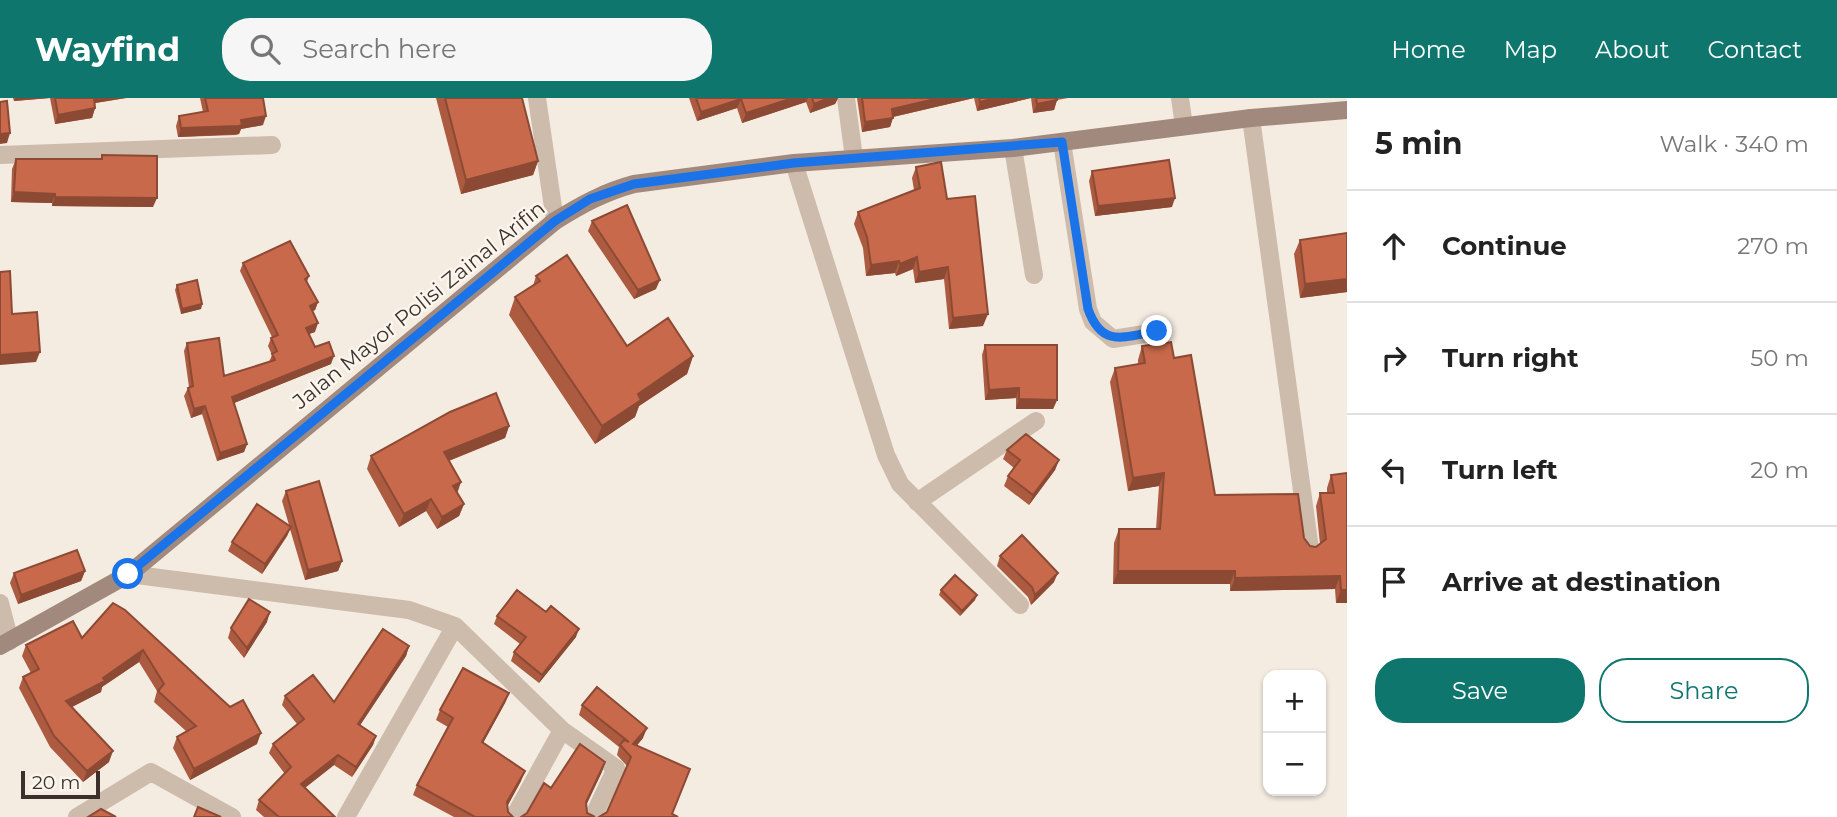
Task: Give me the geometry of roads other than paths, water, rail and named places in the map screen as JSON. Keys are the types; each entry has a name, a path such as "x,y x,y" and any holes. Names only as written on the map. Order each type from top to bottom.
{"main road":[{"name":"Jalan Mayor Polisi Zainal Arifin","path":"5,644 128,574 555,221 590,199 634,184 794,163 1013,148 1251,118 1347,110"}],"street":[{"path":"537,98 555,221"},
{"path":"846,98 854,158"},
{"path":"1180,98 1184,126"},
{"path":"1251,118 1310,549"},
{"path":"1062,142 1088,309 1093,322 1101,332 1113,339 1157,331"},
{"path":"0,155 272,145"},
{"path":"1013,148 1034,275"},
{"path":"794,163 886,454 900,484 1020,605"},
{"path":"917,502 1036,421"},
{"path":"128,574 409,610 455,626 562,730 617,770 593,817"},
{"path":"0,603 5,644"},
{"path":"346,817 455,626"},
{"path":"514,817 562,730"},
{"path":"77,817 151,772 232,817"}]}
